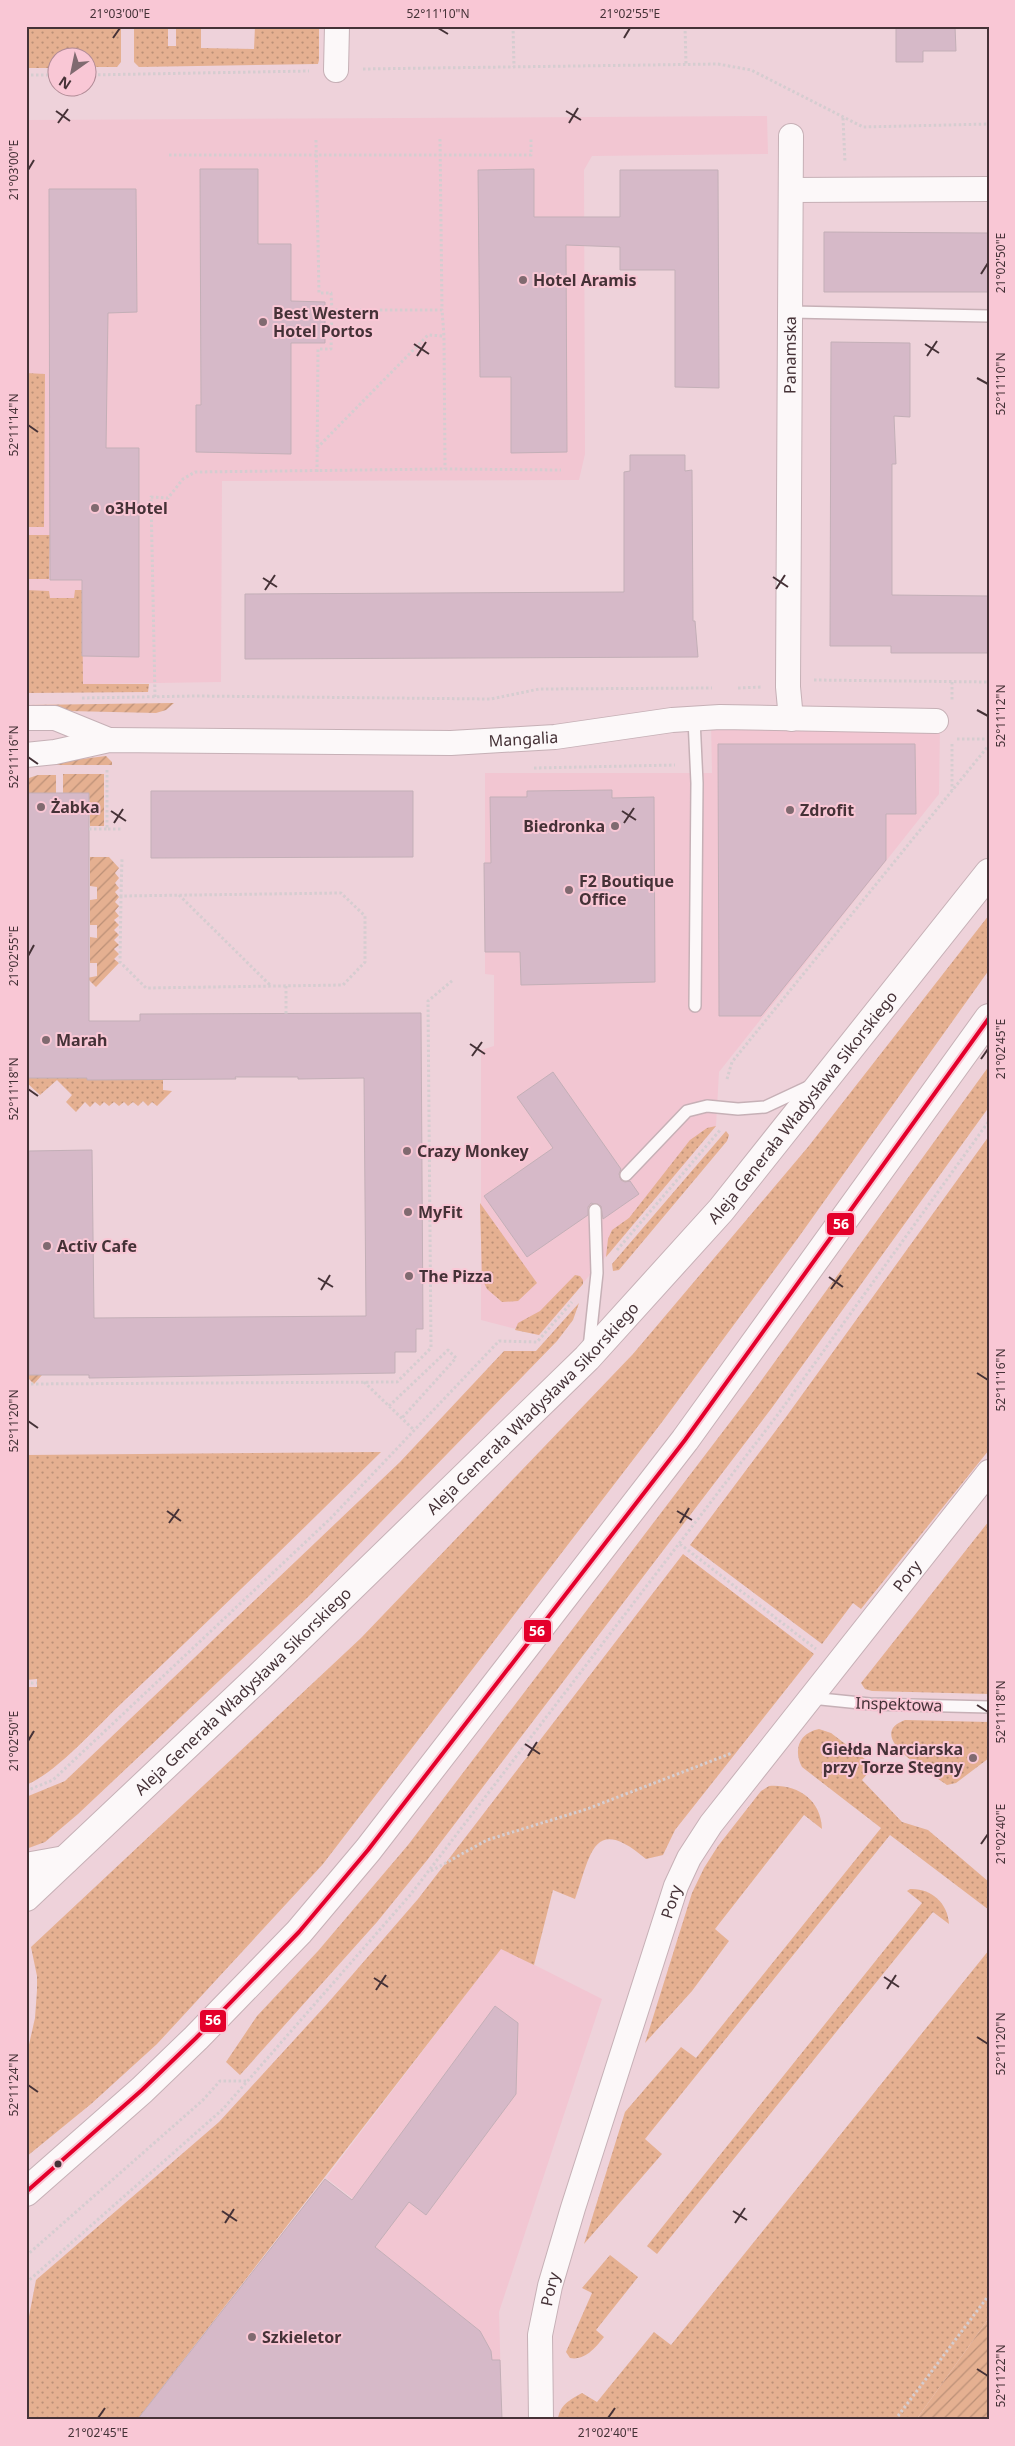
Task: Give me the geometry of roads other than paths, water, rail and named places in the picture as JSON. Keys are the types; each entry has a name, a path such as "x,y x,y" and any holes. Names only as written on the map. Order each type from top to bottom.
{"main road":[{"name":"Aleja Generała Władysława Sikorskiego","path":"26,1897 260,1676 587,1358 721,1210 989,873"},
{"path":"26,2192 142,2090 196,2038 299,1932 368,1850 685,1440 989,1018"},
{"path":"26,1867 65,1860"}],"street":[{"path":"336,70 337,26"},
{"name":"Panamska","path":"791,136 788,687 791,719"},
{"path":"792,190 989,189"},
{"name":"Mangalia","path":"26,756 55,752 109,740 451,743 554,737 672,720 720,717 936,721"},
{"name":"Mangalia","path":"26,718 55,718 109,740"},
{"name":"Pory","path":"541,2420 540,2335 546,2303 573,2208 676,1886 689,1858 711,1824 989,1472"}],"lane":[{"path":"791,312 989,316"},
{"path":"694,719 697,783 695,1006"},
{"path":"626,1175 687,1111 706,1106 765,1107 829,1076"},
{"path":"587,1358 597,1273 595,1210"},
{"name":"Inspektowa","path":"810,1698 870,1704 989,1706"}],"place":[{"name":"Hotel Aramis","path":"523,280"},
{"name":"Best Western Hotel Portos","path":"263,322"},
{"name":"o3Hotel","path":"95,508"},
{"name":"Żabka","path":"41,807"},
{"name":"Zdrofit","path":"790,810"},
{"name":"Biedronka","path":"615,826"},
{"name":"F2 Boutique Office","path":"569,890"},
{"name":"Marah","path":"46,1040"},
{"name":"Crazy Monkey","path":"407,1151"},
{"name":"MyFit","path":"408,1212"},
{"name":"Activ Cafe","path":"47,1246"},
{"name":"The Pizza","path":"409,1276"},
{"name":"Giełda Narciarska przy Torze Stegny","path":"973,1758"},
{"name":"Szkieletor","path":"252,2337"}]}
